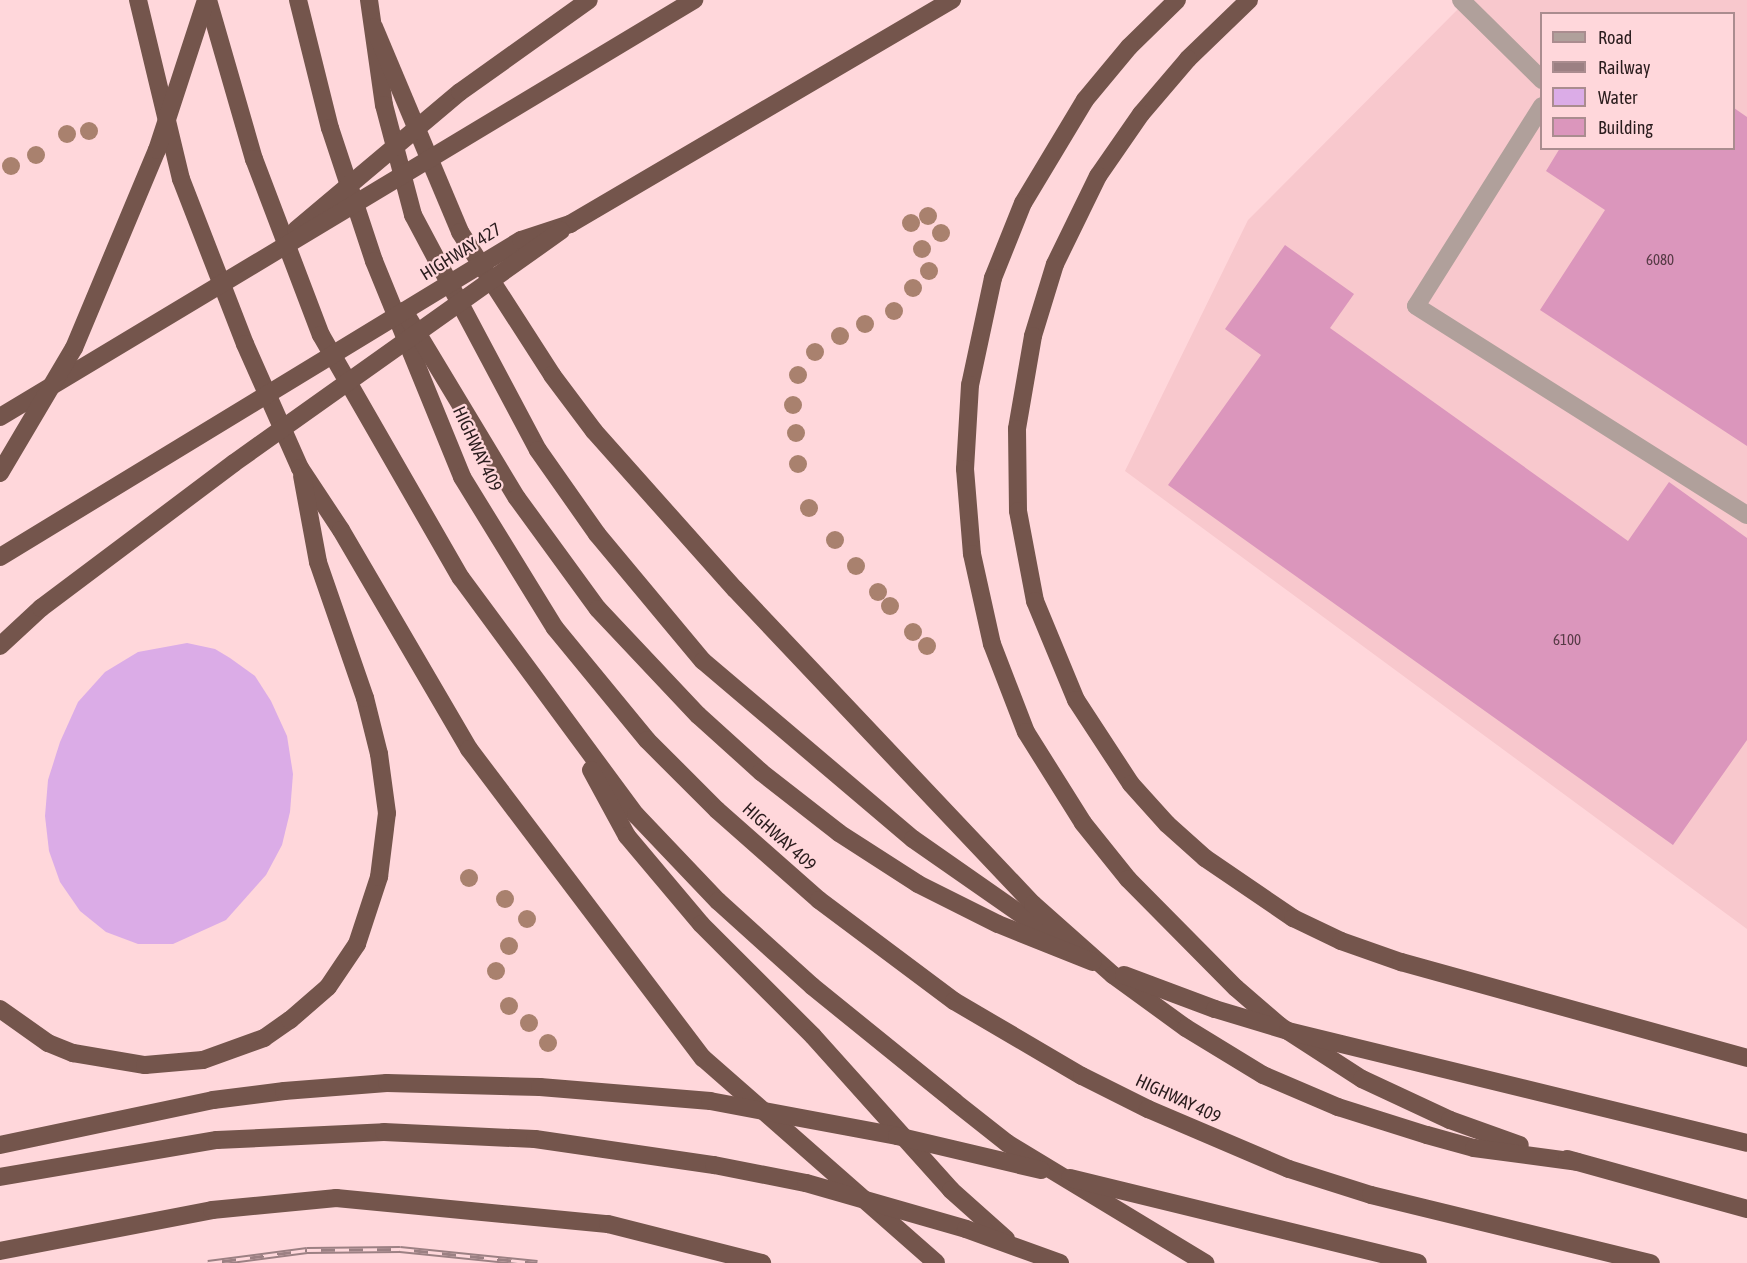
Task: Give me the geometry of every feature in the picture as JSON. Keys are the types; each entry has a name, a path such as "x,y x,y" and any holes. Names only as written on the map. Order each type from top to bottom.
{"highway":[{"path":"138,0 181,179 245,344 300,468 341,530 469,749 703,1058 936,1263"},
{"path":"0,473 74,348 157,150 207,0"},
{"path":"207,0 254,159 321,335 461,578 565,724 645,823 718,901 812,986 1007,1143 1205,1263"},
{"name":"HIGHWAY 409","path":"298,0 330,128 374,261 462,477 555,628 647,740 717,810 836,914 954,1001 1082,1076 1210,1138 1371,1195 1651,1263"},
{"path":"369,0 384,105 413,215 538,450 612,552 703,661 913,839 1015,913 1118,972"},
{"path":"251,268 460,92 589,0"},
{"path":"0,417 694,0"},
{"name":"HIGHWAY 427","path":"0,558 220,426 521,240 570,224 952,0"},
{"path":"1177,0 1129,47 1085,100 1042,168 1007,241 984,313 966,429 967,498 980,595 1007,686 1048,770 1107,854 1201,954 1280,1026 1319,1054 1409,1102 1498,1138 1747,1209"},
{"path":"1249,0 1188,59 1141,114 1098,176 1059,255 1035,326 1017,429 1018,511 1035,601 1071,690 1102,744 1167,824 1205,858 1293,918 1341,941 1401,962 1747,1058"},
{"path":"374,27 459,231 552,375 594,431 735,589 1033,904 1113,975 1186,1028 1263,1075 1338,1107 1427,1135 1474,1148 1577,1162"},
{"path":"0,646 41,608 234,463 527,258 570,224"},
{"path":"374,261 517,498 598,609 634,652 761,772 839,833 918,884 998,924 1215,1010 1366,1052 1747,1143"},
{"path":"0,1010 48,1043 73,1053 145,1065 203,1060 254,1042 290,1020 328,987 357,944 379,877 387,813 379,754 365,698 318,562 300,468"},
{"path":"565,724 627,836 701,924 813,1036 951,1190 1032,1263"},
{"path":"0,1144 213,1100 284,1091 387,1083 540,1087 710,1101 897,1136 1418,1263"},
{"path":"0,1177 217,1140 301,1134 460,1134 616,1149 806,1183 966,1229 1060,1263"},
{"path":"0,1251 212,1210 336,1198 608,1224 762,1263"}],"lane":[{"path":"1461,0 1540,78"},
{"path":"1540,109 1416,306 1747,515"}],"shaded area":[{"path":"1467,0 1747,0 1747,929 1125,471 1248,220"}],"water":[{"path":"187,643 215,649 230,658 255,676 271,701 287,736 293,774 290,812 282,845 266,875 226,920 173,944 138,944 106,932 80,911 60,882 49,851 45,816 48,780 60,742 78,702 105,672 138,652"}],"building":[{"path":"1735,109 1747,117 1747,446 1540,310 1605,210 1546,171 1559,150 1735,150"},
{"path":"1285,245 1354,294 1330,328 1628,541 1669,482 1747,538 1747,740 1673,845 1168,485 1261,355 1225,329"}],"railway":[{"path":"208,1263 307,1250 400,1249 537,1263"}]}
